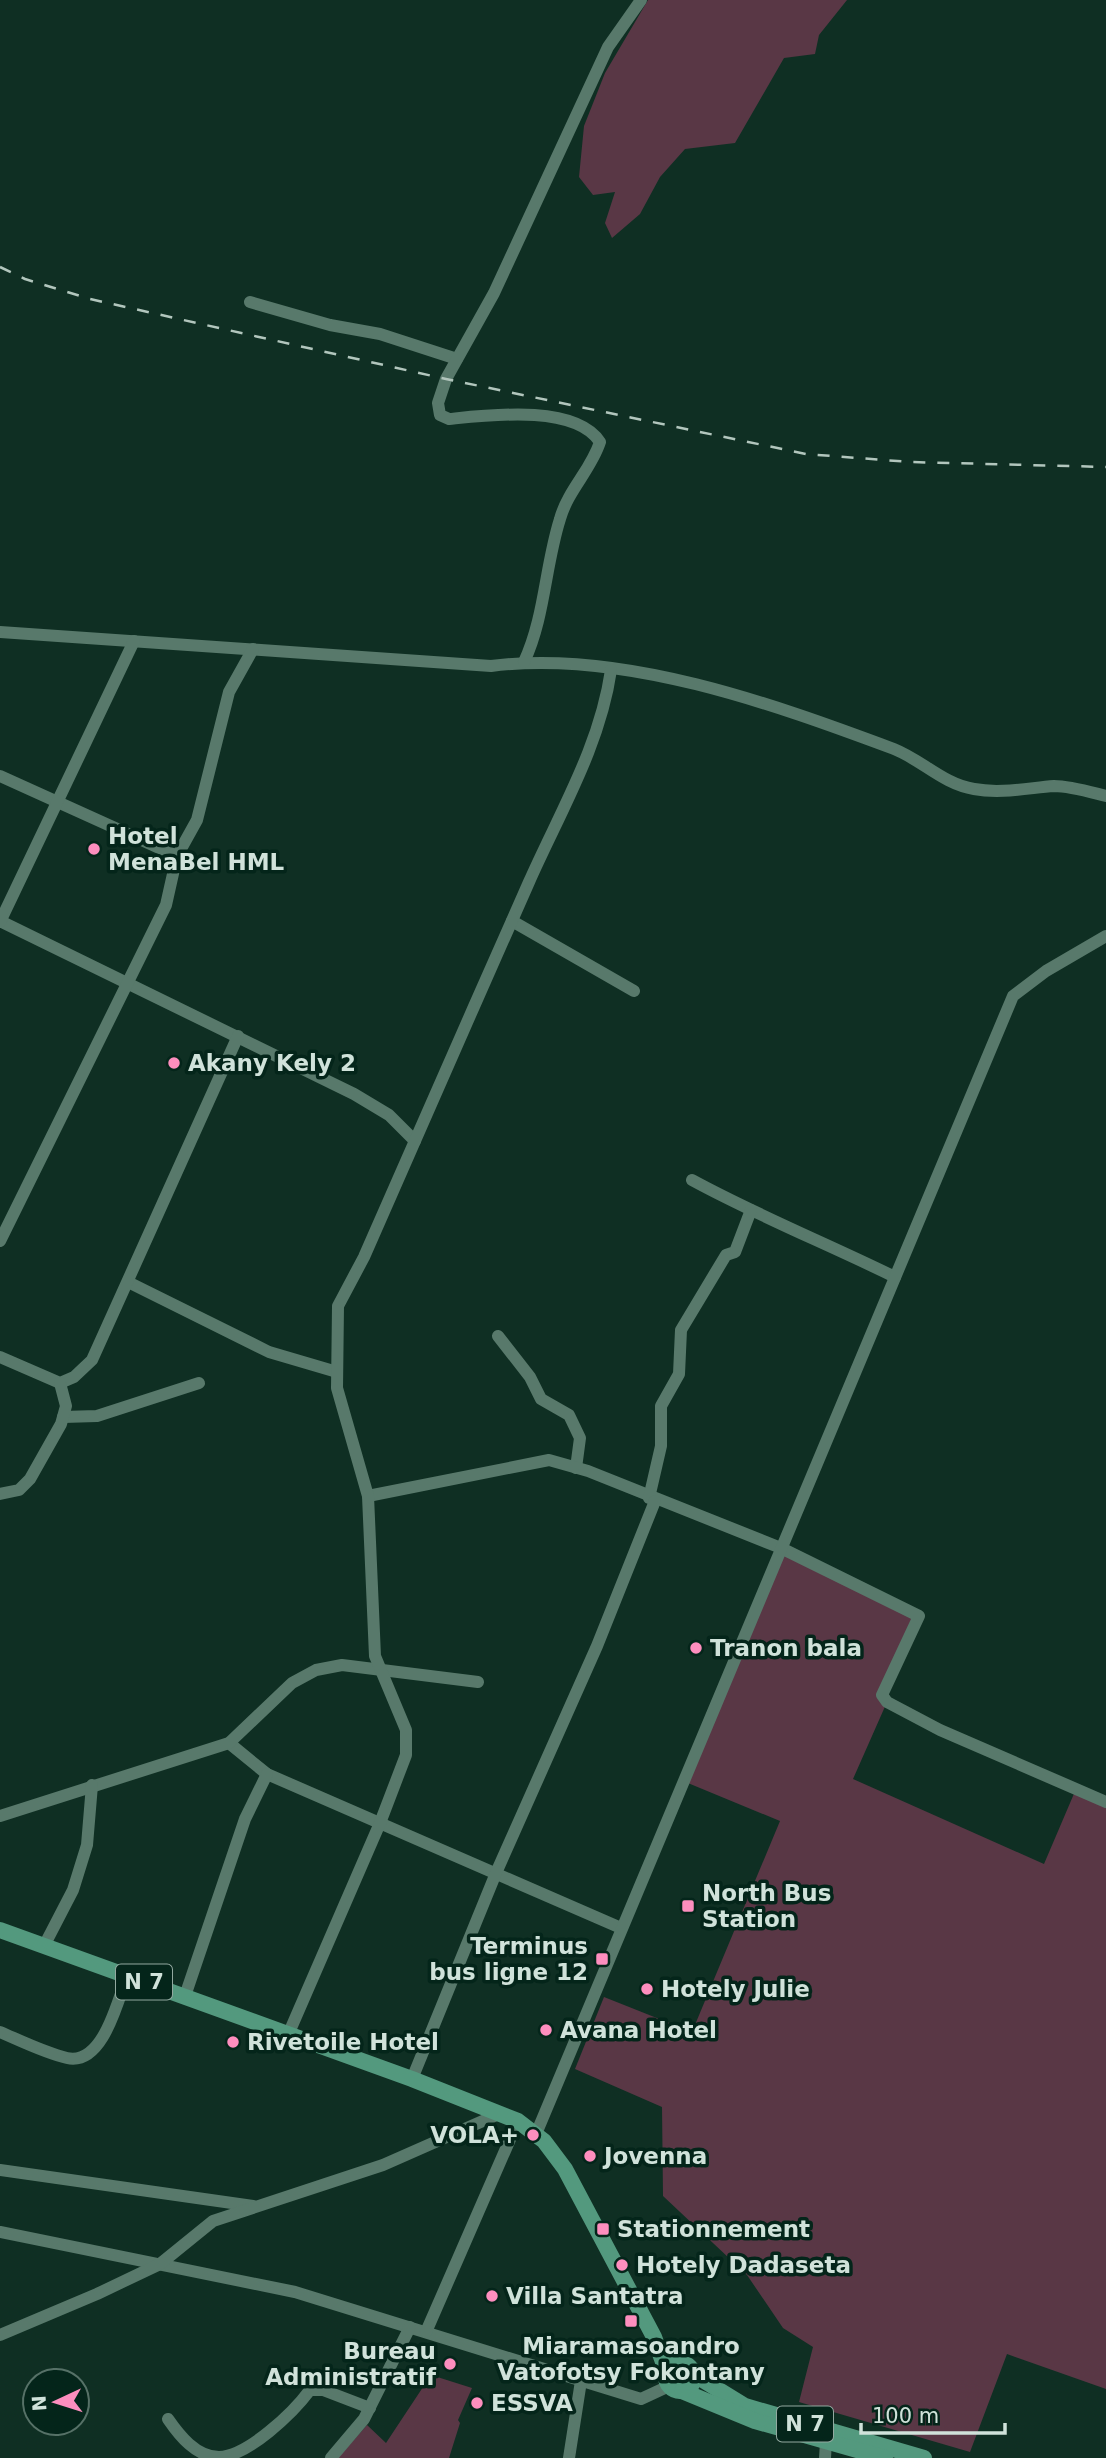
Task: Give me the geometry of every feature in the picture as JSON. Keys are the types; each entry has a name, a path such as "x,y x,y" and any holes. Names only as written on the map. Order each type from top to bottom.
{"main road":[{"name":"N 7","path":"0,1930 412,2079 519,2121 536,2134 565,2169 678,2378 755,2421 826,2450 885,2458"},
{"name":"N 7","path":"678,2378 745,2406 924,2458"}],"street":[{"path":"524,662 534,639 559,519 570,492 595,459 600,442 593,431 568,421 514,413 449,419 440,415 438,403 446,379 494,293 608,47 641,0"},
{"path":"250,302 330,325 380,334 457,359"},
{"path":"0,632 491,666 524,662 611,670 697,683 796,713 905,753 936,775 974,789 1057,786 1106,796"},
{"path":"134,641 0,921 238,1036 377,1108 415,1141"},
{"path":"0,1241 166,905 177,856 197,820 229,692 253,649"},
{"path":"288,2035 380,1823 406,1755 405,1730 376,1656 368,1496 337,1388 338,1306 364,1257 512,921 590,754 607,697 611,670"},
{"path":"0,776 177,856"},
{"path":"512,921 634,991"},
{"path":"536,2134 1013,996 1046,971 1106,936"},
{"path":"0,1357 60,1383 74,1377 92,1360 238,1036"},
{"path":"692,1180 727,1200 895,1277"},
{"path":"412,2079 496,1873 597,1646 652,1499 661,1446 661,1406 678,1374 681,1330 726,1255 735,1252 751,1210"},
{"path":"128,1282 269,1352 337,1372"},
{"path":"498,1336 530,1377 541,1399 569,1415 580,1438 576,1468"},
{"path":"0,1494 19,1490 30,1479 63,1417 66,1406 60,1383"},
{"path":"63,1417 97,1416 199,1383"},
{"path":"368,1496 549,1460 781,1548 919,1616 883,1695 887,1702 940,1730 1106,1802"},
{"path":"0,1816 229,1743 292,1683 316,1670 342,1665 478,1682"},
{"path":"229,1743 267,1774 621,1928"},
{"path":"185,1996 245,1819 267,1774"},
{"path":"44,1946 76,1879 86,1845 92,1785"},
{"path":"0,2032 69,2059 83,2057 97,2046 107,2031 127,1976"},
{"path":"0,2334 97,2294 160,2264 213,2221 383,2165 501,2113"},
{"path":"426,2332 519,2121"},
{"path":"0,2169 255,2206"},
{"path":"0,2232 295,2292 641,2399 678,2378"},
{"path":"331,2458 370,2408 410,2327"},
{"path":"569,2458 581,2381"},
{"path":"168,2419 181,2438 204,2454 220,2457 251,2445 298,2406 310,2390 323,2390 370,2408"}],"shaded area":[{"path":"648,0 847,0 819,35 815,54 784,58 735,143 685,149 660,177 640,214 612,238 605,223 615,192 593,195 579,177 584,126 605,73"},
{"path":"781,1548 919,1616 883,1694 887,1702 853,1779 1044,1864 1076,1789 1106,1802 1106,2389 1007,2354 970,2452 799,2402 813,2347 783,2328 747,2275 663,2196 662,2107 575,2069 604,1997 692,2032 780,1821 683,1781"},
{"path":"431,2375 472,2388 458,2420 460,2423 449,2458 338,2458 367,2425 386,2443"}],"railway":[{"path":"0,267 25,279 90,299 446,379 806,454 910,462 1106,467"}],"place":[{"name":"Hotel MenaBel HML","path":"94,849"},
{"name":"Akany Kely 2","path":"174,1063"},
{"name":"Tranon bala","path":"696,1648"},
{"name":"North Bus Station","path":"688,1906"},
{"name":"Terminus bus ligne 12","path":"602,1959"},
{"name":"Hotely Julie","path":"647,1989"},
{"name":"Avana Hotel","path":"546,2030"},
{"name":"Rivetoile Hotel","path":"233,2042"},
{"name":"VOLA+","path":"533,2135"},
{"name":"Jovenna","path":"590,2156"},
{"name":"Stationnement","path":"603,2229"},
{"name":"Hotely Dadaseta","path":"622,2265"},
{"name":"Villa Santatra","path":"492,2296"},
{"name":"Miaramasoandro Vatofotsy Fokontany","path":"631,2321"},
{"name":"Bureau Administratif","path":"450,2364"},
{"name":"ESSVA","path":"477,2403"}]}
